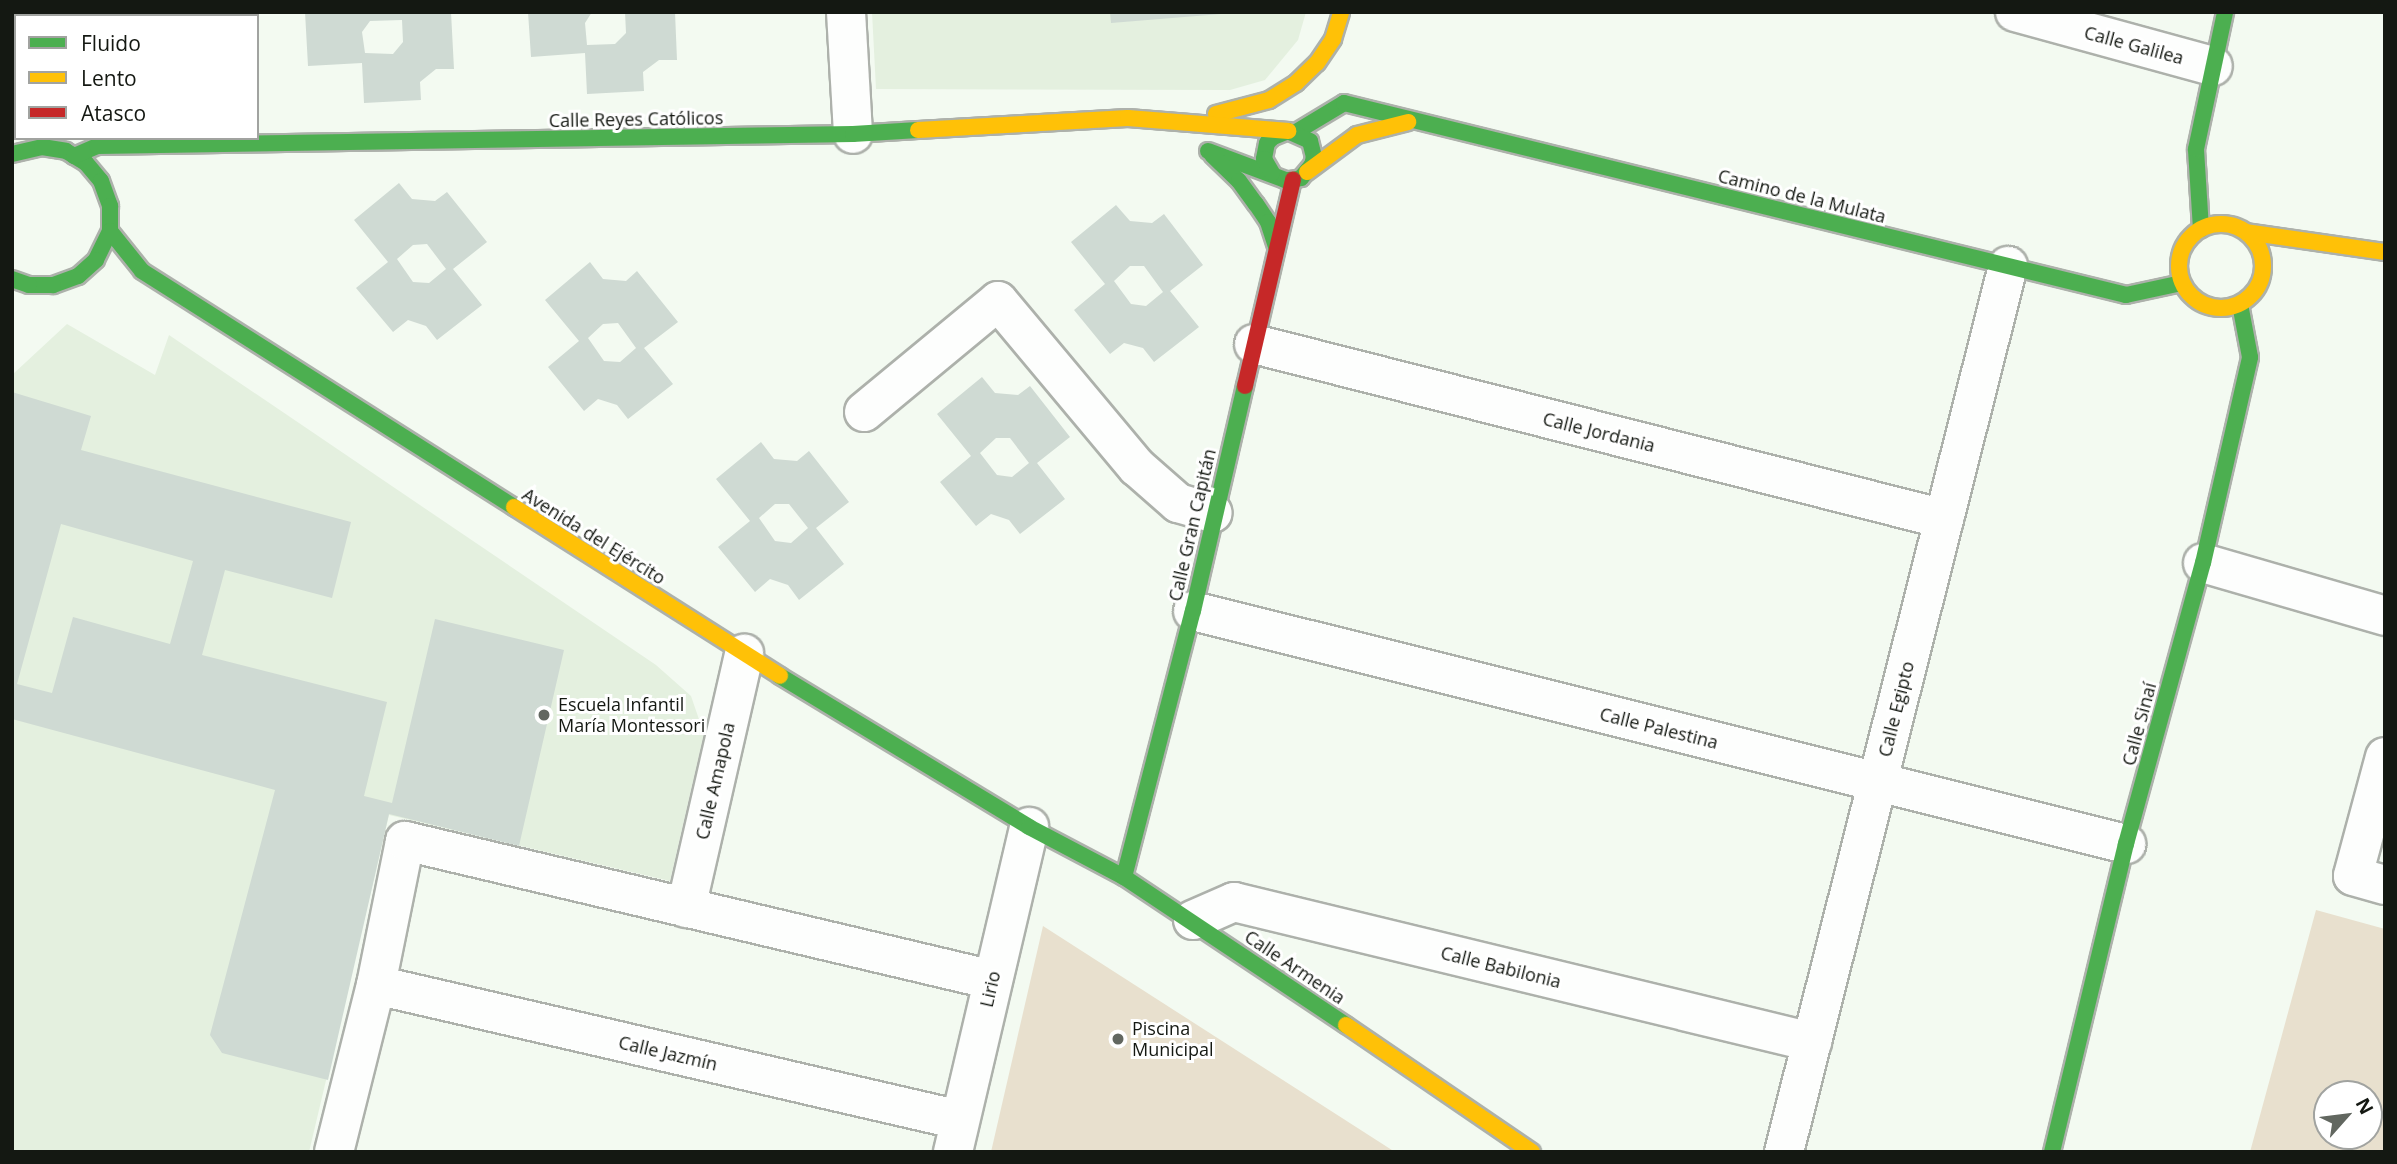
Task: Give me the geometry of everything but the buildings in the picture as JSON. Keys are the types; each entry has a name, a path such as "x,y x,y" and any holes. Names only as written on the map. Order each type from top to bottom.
{"street":[{"path":"846,12 853,134"},
{"path":"1172,121 1242,109 1269,100 1296,83 1317,63 1333,39 1341,12"},
{"name":"Calle Galilea","path":"2015,12 2213,66"},
{"path":"2201,229 2196,149 2225,12"},
{"path":"1281,134 1310,141 1314,157 1300,176 1285,180 1272,173 1264,159 1281,134 1296,83"},
{"name":"Camino de la Mulata","path":"1281,134 1344,103 2126,295 2182,283"},
{"name":"Calle Reyes Católicos","path":"1128,118 1272,173"},
{"name":"Calle Reyes Católicos","path":"42,148 853,134 1128,118 1281,134"},
{"name":"Camino de la Mulata","path":"1300,176 1357,135 1414,120"},
{"name":"Calle Reyes Católicos","path":"1196,146 1239,181 1268,222 1277,249"},
{"path":"107,196 143,147"},
{"path":"12,279 29,285 53,285 82,273 96,260 110,231 110,206 93,172 42,148"},
{"name":"Calle Gran Capitán","path":"1124,877 1193,611 1213,513 1277,249 1300,176"},
{"path":"2246,232 2257,243 2262,256 2263,271 2251,296 2226,309 2200,303 2182,283 2179,258 2191,236 2201,229 2224,224 2246,232 2385,252"},
{"name":"Avenida del Ejército","path":"110,231 142,271 744,654 1029,827"},
{"name":"Calle Egipto","path":"1784,1152 2008,266"},
{"path":"82,273 142,271"},
{"path":"18,304 29,285"},
{"path":"864,412 998,301 1137,467 1178,503 1213,513"},
{"name":"Calle Sinaí","path":"2052,1152 2126,844 2203,563 2250,358 2240,304"},
{"name":"Calle Jordania","path":"1254,344 1944,519"},
{"path":"2203,563 2385,616"},
{"name":"Calle Palestina","path":"1193,611 2126,844"},
{"name":"Calle Amapola","path":"686,908 744,654"},
{"path":"2369,880 2385,757"},
{"name":"Calle Armenia","path":"1029,827 1124,877 1193,920 1532,1152"},
{"name":"Lirio","path":"956,1136 1029,827"},
{"path":"334,1152 376,985 405,841 993,980"},
{"name":"Calle Babilonia","path":"1193,920 1234,902 1812,1042"},
{"name":"Calle Jazmín","path":"376,985 956,1136"}],"shaded area":[{"path":"872,12 1306,12 1298,40 1265,80 1230,90 876,89"},
{"path":"67,324 155,375 169,335 656,665 691,696 704,734 670,881 389,815 309,1152 12,1152 12,375"},
{"path":"2316,910 2385,929 2385,1152 2250,1152"},
{"name":"Piscina Municipal","path":"1043,926 1395,1152 991,1152"}],"traffic: fast":[{"path":"2201,229 2196,149 2225,12"},
{"path":"1296,132 1344,103 2126,295 2182,283"},
{"path":"74,156 97,146 853,134 918,130"},
{"path":"1208,151 1285,180 1293,180 1301,178 1312,165 1314,157 1310,141 1288,131 1273,137 1267,143 1264,159 1272,173"},
{"path":"12,154 42,147 66,151 86,163 101,181 110,206 110,231 96,260 78,276 53,285 29,285 12,279"},
{"path":"1212,155 1239,181 1256,204 1268,222 1277,249"},
{"path":"110,231 142,271 514,507"},
{"path":"2052,1152 2126,844 2203,563 2250,357 2240,304"},
{"path":"1124,877 1193,611 1245,386"},
{"path":"780,676 1029,827 1124,877 1346,1025"}],"traffic: slow":[{"path":"1216,114 1269,100 1296,83 1317,63 1333,39 1341,12"},
{"path":"12,50 14,46"},
{"path":"918,130 1128,118 1288,131"},
{"path":"1307,172 1357,135 1408,122"},
{"path":"2221,224 2237,227 2251,236 2260,250 2263,266 2260,282 2251,296 2237,305 2221,308 2205,305 2191,296 2182,282 2179,266 2182,250 2191,236 2205,227 2221,224"},
{"path":"2246,232 2385,252"},
{"path":"514,507 780,676"},
{"path":"1346,1025 1532,1152"}],"traffic: jam":[{"path":"1245,386 1293,180"}],"place":[{"name":"Escuela Infantil María Montessori","path":"544,715"},
{"name":"Piscina Municipal","path":"1118,1039"}]}
